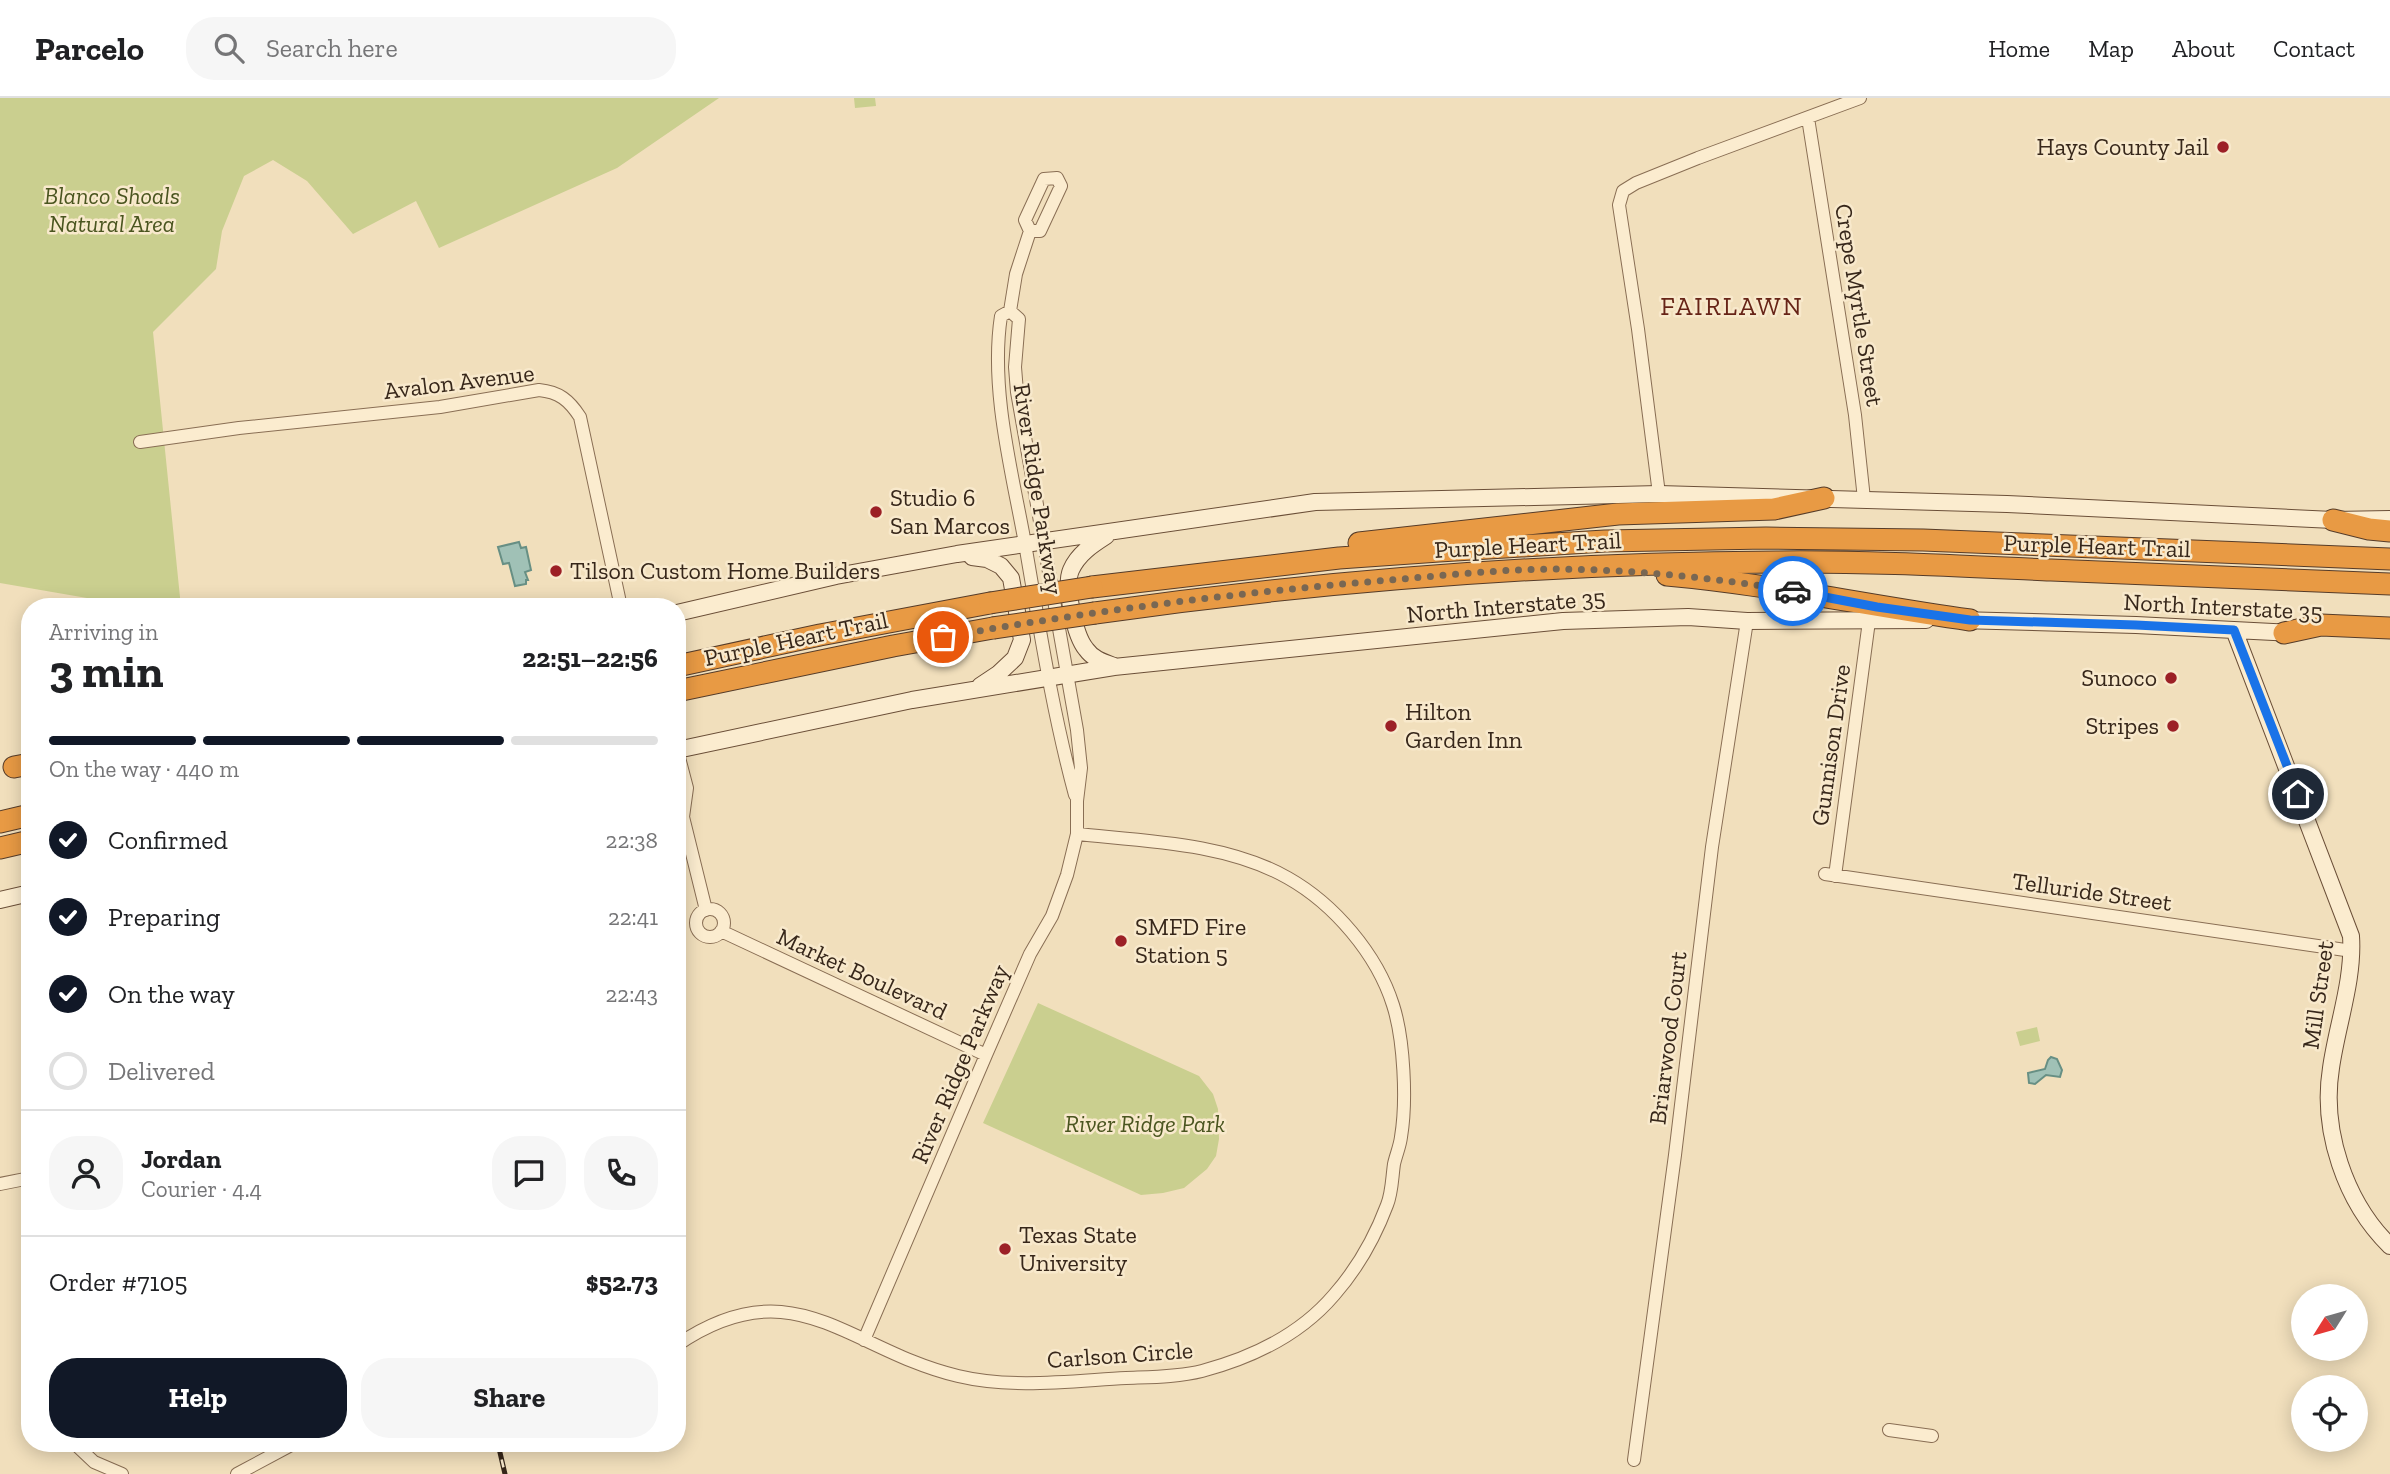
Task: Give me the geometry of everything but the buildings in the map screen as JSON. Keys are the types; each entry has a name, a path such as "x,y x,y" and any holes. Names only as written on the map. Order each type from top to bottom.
{"highway":[{"path":"1092,587 1122,577 1198,565 1430,534 1618,514 1774,509 1824,498"},
{"path":"2333,520 2369,529 2390,530"},
{"name":"Purple Heart Trail","path":"686,664 820,635 1092,587 1339,558 1439,551 1659,540 1840,538 2390,559"},
{"name":"Purple Heart Trail","path":"686,689 820,660 993,628 1095,613 1312,586 1560,569 1711,563 1900,564 2390,584"},
{"path":"1560,569 1717,580 1970,620"},
{"path":"2284,633 2321,625 2390,628"},
{"path":"0,821 21,817"},
{"path":"0,848 21,843"},
{"path":"0,848 21,847"}],"main road":[{"path":"686,611 836,576 957,554 1315,502 1659,494 1864,499 2269,515 2333,520 2390,519"},
{"path":"1111,533 1084,551 1070,571 1068,583 1078,638 1088,653 1114,667"},
{"path":"957,554 987,559 1002,566 1012,578 1022,640 1015,658 998,674 975,689"},
{"name":"North Interstate 35","path":"686,748 975,689 1114,667 1563,621 1688,617 1747,621 1970,620 2136,625 2390,639"},
{"name":"Mill Street","path":"2234,630 2351,936 2352,951 2330,1071 2329,1106 2334,1143 2345,1177 2368,1221 2390,1246"},
{"path":"0,900 21,895"}],"street":[{"path":"1659,494 1619,205 1623,191 1636,183 1699,158 1860,98"},
{"name":"Crepe Myrtle Street","path":"1808,118 1855,415 1864,499"},
{"name":"River Ridge Parkway","path":"1010,311 1016,274 1030,231"},
{"name":"River Ridge Parkway","path":"864,1340 1030,954 1052,916 1067,875 1077,834 1081,768 1077,730 1017,392 1015,368 1019,319 1010,311"},
{"name":"River Ridge Parkway","path":"1010,311 1001,316 998,374 1048,678 1059,734 1077,801"},
{"name":"Avalon Avenue","path":"140,442 239,428 440,407 539,390 553,391 566,398 580,417 619,598"},
{"name":"Briarwood Court","path":"1634,1460 1675,1155 1712,847 1747,621"},
{"name":"Gunnison Drive","path":"1830,875 1869,621"},
{"name":"Market Boulevard","path":"686,829 706,909"},
{"name":"Carlson Circle","path":"686,1339 727,1317 764,1311 787,1311 807,1316 957,1376 1004,1384 1090,1380 1197,1372 1247,1357 1302,1324 1333,1297 1359,1260 1389,1201 1395,1158 1401,1139 1403,1110 1398,1024 1377,967 1351,933 1318,900 1290,878 1251,860 1214,850 1077,834"},
{"name":"Telluride Street","path":"1830,875 2352,951"},
{"name":"Market Boulevard","path":"706,909 715,910 721,915 721,931 711,937 703,935 697,929 697,917 706,909"},
{"name":"Market Boulevard","path":"721,931 986,1055"},
{"path":"0,1184 21,1180"},
{"path":"1889,1430 1933,1436"},
{"path":"83,1452 94,1462 121,1474"},
{"path":"237,1474 278,1452"}],"green space":[{"name":"Blanco Shoals Natural Area","path":"0,98 719,98 617,168 439,248 416,201 353,234 307,181 273,160 244,176 222,231 216,269 153,332 180,598 87,598 0,583"},
{"path":"854,98 875,98 876,106 855,108"},
{"name":"River Ridge Park","path":"1038,1003 1199,1076 1213,1094 1218,1109 1219,1139 1216,1156 1207,1169 1184,1188 1141,1195 983,1123"},
{"path":"2037,1027 2040,1041 2020,1046 2016,1032"}],"water":[{"path":"519,542 521,548 526,547 531,570 525,572 528,580 526,584 515,586 509,563 503,564 498,547"},
{"path":"2051,1057 2057,1059 2062,1070 2060,1077 2046,1075 2035,1084 2029,1083 2028,1073 2045,1069"}],"railway":[{"path":"500,1452 505,1474"}],"way so far":[{"path":"943,637 1186,600 1312,586 1560,569 1667,575 1793,591"}],"place":[{"name":"Hays County Jail","path":"2223,147"},
{"name":"Studio 6 San Marcos","path":"876,512"},
{"name":"Tilson Custom Home Builders","path":"556,571"},
{"name":"Sunoco","path":"2171,678"},
{"name":"Hilton Garden Inn","path":"1391,726"},
{"name":"Stripes","path":"2173,726"},
{"name":"SMFD Fire Station 5","path":"1121,941"},
{"name":"Texas State University","path":"1005,1249"}],"district":[{"name":"FAIRLAWN","path":"1732,306"}],"route":[{"path":"1793,591 1877,607 1970,620 2234,630 2298,794"}]}
